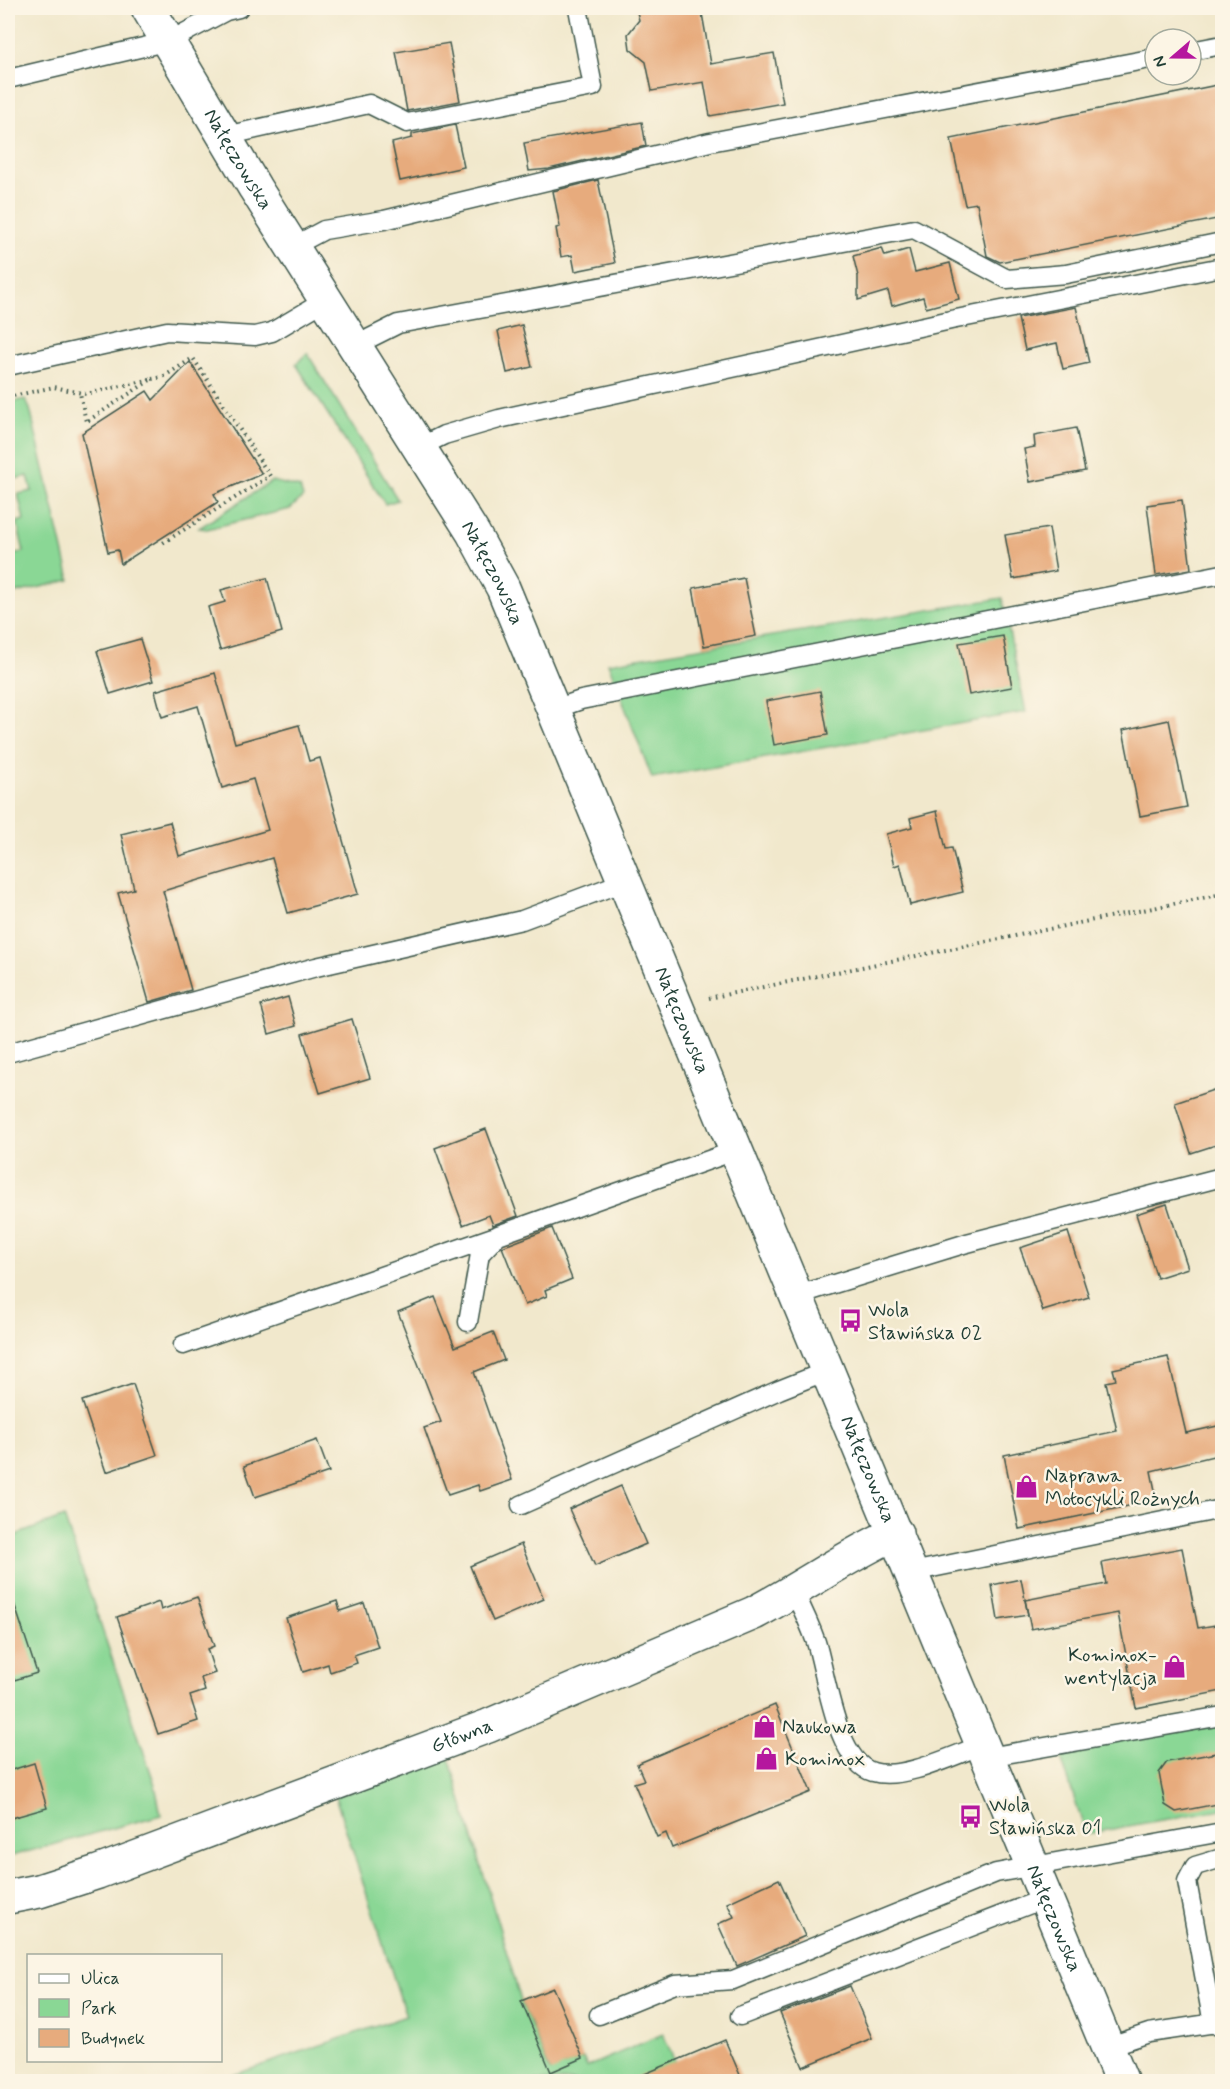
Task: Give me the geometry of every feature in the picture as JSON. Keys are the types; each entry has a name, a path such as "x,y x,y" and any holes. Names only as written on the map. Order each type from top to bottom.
{"main road":[{"name":"Nałęczowska","path":"148,8 292,247 493,568 555,709 1122,2082"},
{"name":"Główna","path":"8,1897 39,1891 98,1872 488,1726 714,1630 794,1592 852,1553 896,1533"}],"lane":[{"path":"8,79 169,41 226,11 239,8"},
{"path":"225,136 369,104 407,123 593,87 578,8"},
{"path":"1203,49 1222,45"},
{"path":"292,247 324,231 384,220 710,142 1143,60"},
{"path":"354,346 398,324 914,229 1007,279 1066,274 1222,242"},
{"path":"418,448 444,435 499,419 951,320 1222,267"},
{"path":"8,366 167,331 255,336 272,332 326,300"},
{"path":"555,709 581,700 1222,574"},
{"path":"8,1053 316,967 522,920 626,881"},
{"path":"183,1345 737,1150"},
{"path":"798,1295 968,1243 1222,1177"},
{"path":"468,1322 480,1254 498,1235"},
{"path":"521,1506 778,1390 829,1370"},
{"path":"912,1572 1222,1509"},
{"path":"794,1592 816,1643 830,1702 842,1736 855,1759 872,1772 898,1773 985,1751 1222,1716"},
{"path":"599,2015 675,1984 733,1980 996,1873 1222,1832"},
{"path":"1107,2047 1149,2033 1218,2023 1187,1881 1195,1866 1222,1858"},
{"path":"740,2016 1046,1898"}],"path":[{"path":"8,398 54,387 86,394 163,377 194,358 270,476 161,544"},
{"path":"80,393 86,422 152,379"},
{"path":"677,1005 798,978 1222,894"}],"green space":[{"path":"307,353 398,500 385,504 296,364"},
{"path":"25,399 30,409 70,580 8,595 8,556 24,552 17,522 24,520 18,494 32,491 28,476 14,479 8,455 8,403"},
{"path":"272,481 300,488 303,497 290,509 207,529 199,528"},
{"path":"1002,598 1026,712 652,778 608,663"},
{"path":"64,1517 155,1785 161,1815 8,1857 8,1538"},
{"path":"1222,1714 1222,1809 1086,1834 1057,1746"},
{"path":"449,1758 521,2001 550,2071 583,2058 587,2067 663,2034 683,2081 213,2082 406,2016 335,1796"}],"building":[{"path":"636,8 701,8 711,64 774,53 783,103 710,116 704,82 652,91 646,62 630,49 628,34 639,20"},
{"path":"449,43 460,101 407,111 396,52"},
{"path":"1222,84 1222,218 1000,262 987,256 977,203 965,205 951,139"},
{"path":"642,122 646,146 549,169 529,171 524,143"},
{"path":"455,125 464,167 400,181 392,143 412,138 412,134"},
{"path":"598,180 615,263 575,271 572,255 561,257 556,228 560,227 553,191"},
{"path":"882,248 885,256 909,249 915,272 950,263 959,299 926,308 923,297 892,306 888,291 858,300 858,276 853,256"},
{"path":"1076,307 1089,363 1063,369 1057,343 1025,350 1018,318"},
{"path":"522,325 532,367 507,373 498,331"},
{"path":"190,362 262,474 214,494 218,502 121,564 118,550 108,552 82,433 147,391 153,400"},
{"path":"1076,428 1085,471 1030,482 1024,449 1035,447 1034,436"},
{"path":"1182,500 1191,569 1156,575 1147,505"},
{"path":"1049,528 1056,571 1013,579 1005,535"},
{"path":"267,578 282,632 220,650 208,607 225,602 221,590"},
{"path":"744,578 756,636 704,646 693,588"},
{"path":"1003,636 1012,687 969,695 959,643"},
{"path":"140,639 153,681 110,694 97,651"},
{"path":"215,673 235,743 299,725 309,761 320,758 358,894 288,913 272,858 163,891 191,990 149,1002 118,893 134,889 121,834 170,822 179,856 268,830 253,779 222,788 198,706 162,717 155,691"},
{"path":"820,691 828,735 774,745 766,701"},
{"path":"1169,720 1187,807 1140,816 1123,730"},
{"path":"937,811 946,849 952,848 963,892 910,905 900,864 894,866 886,834 912,827 910,818"},
{"path":"288,997 296,1026 269,1034 261,1005"},
{"path":"352,1019 370,1078 320,1093 302,1034"},
{"path":"1222,1087 1222,1143 1191,1153 1175,1103"},
{"path":"486,1129 518,1216 493,1225 489,1215 463,1225 435,1148"},
{"path":"1167,1204 1188,1268 1157,1278 1136,1214"},
{"path":"552,1228 572,1279 545,1290 547,1296 525,1305 502,1247"},
{"path":"1068,1232 1089,1297 1043,1311 1020,1248"},
{"path":"435,1297 455,1347 493,1332 504,1360 474,1372 512,1480 480,1491 478,1485 448,1495 424,1428 441,1422 398,1312"},
{"path":"1168,1357 1186,1433 1222,1425 1222,1454 1151,1471 1157,1500 1019,1529 1004,1455 1117,1431 1106,1382 1116,1380 1113,1369"},
{"path":"133,1384 157,1455 106,1472 82,1401"},
{"path":"317,1440 329,1472 255,1497 244,1466"},
{"path":"621,1486 646,1544 595,1566 569,1509"},
{"path":"521,1544 544,1599 493,1621 470,1566"},
{"path":"1182,1548 1198,1628 1222,1624 1222,1691 1136,1708 1118,1613 1031,1629 1025,1600 1106,1584 1102,1563"},
{"path":"1021,1579 1028,1615 998,1620 992,1585"},
{"path":"197,1597 214,1646 207,1649 215,1673 201,1678 205,1691 190,1696 198,1721 158,1734 117,1617 159,1602 161,1610"},
{"path":"13,1600 37,1673 8,1682 8,1601"},
{"path":"337,1601 340,1611 364,1603 378,1647 354,1655 357,1663 330,1672 328,1664 303,1672 286,1618"},
{"path":"775,1705 811,1792 672,1848 666,1833 657,1837 634,1783 644,1780 637,1764"},
{"path":"1222,1752 1222,1803 1176,1812 1165,1805 1159,1773 1167,1762"},
{"path":"34,1763 47,1808 8,1819 8,1771"},
{"path":"779,1879 805,1936 737,1966 718,1924 734,1917 727,1903"},
{"path":"850,1986 872,2038 803,2067 780,2013"},
{"path":"553,1988 583,2058 551,2072 521,2001"},
{"path":"725,2040 743,2082 628,2082 628,2081"}],"place":[{"name":"Wola Sławińska 02","path":"850,1321"},
{"name":"Naprawa Motocykli Rożnych","path":"1027,1487"},
{"name":"Kominox- wentylacja","path":"1175,1667"},
{"name":"Naukowa","path":"764,1727"},
{"name":"Kominox","path":"767,1759"},
{"name":"Wola Sławińska 01","path":"971,1817"}]}
